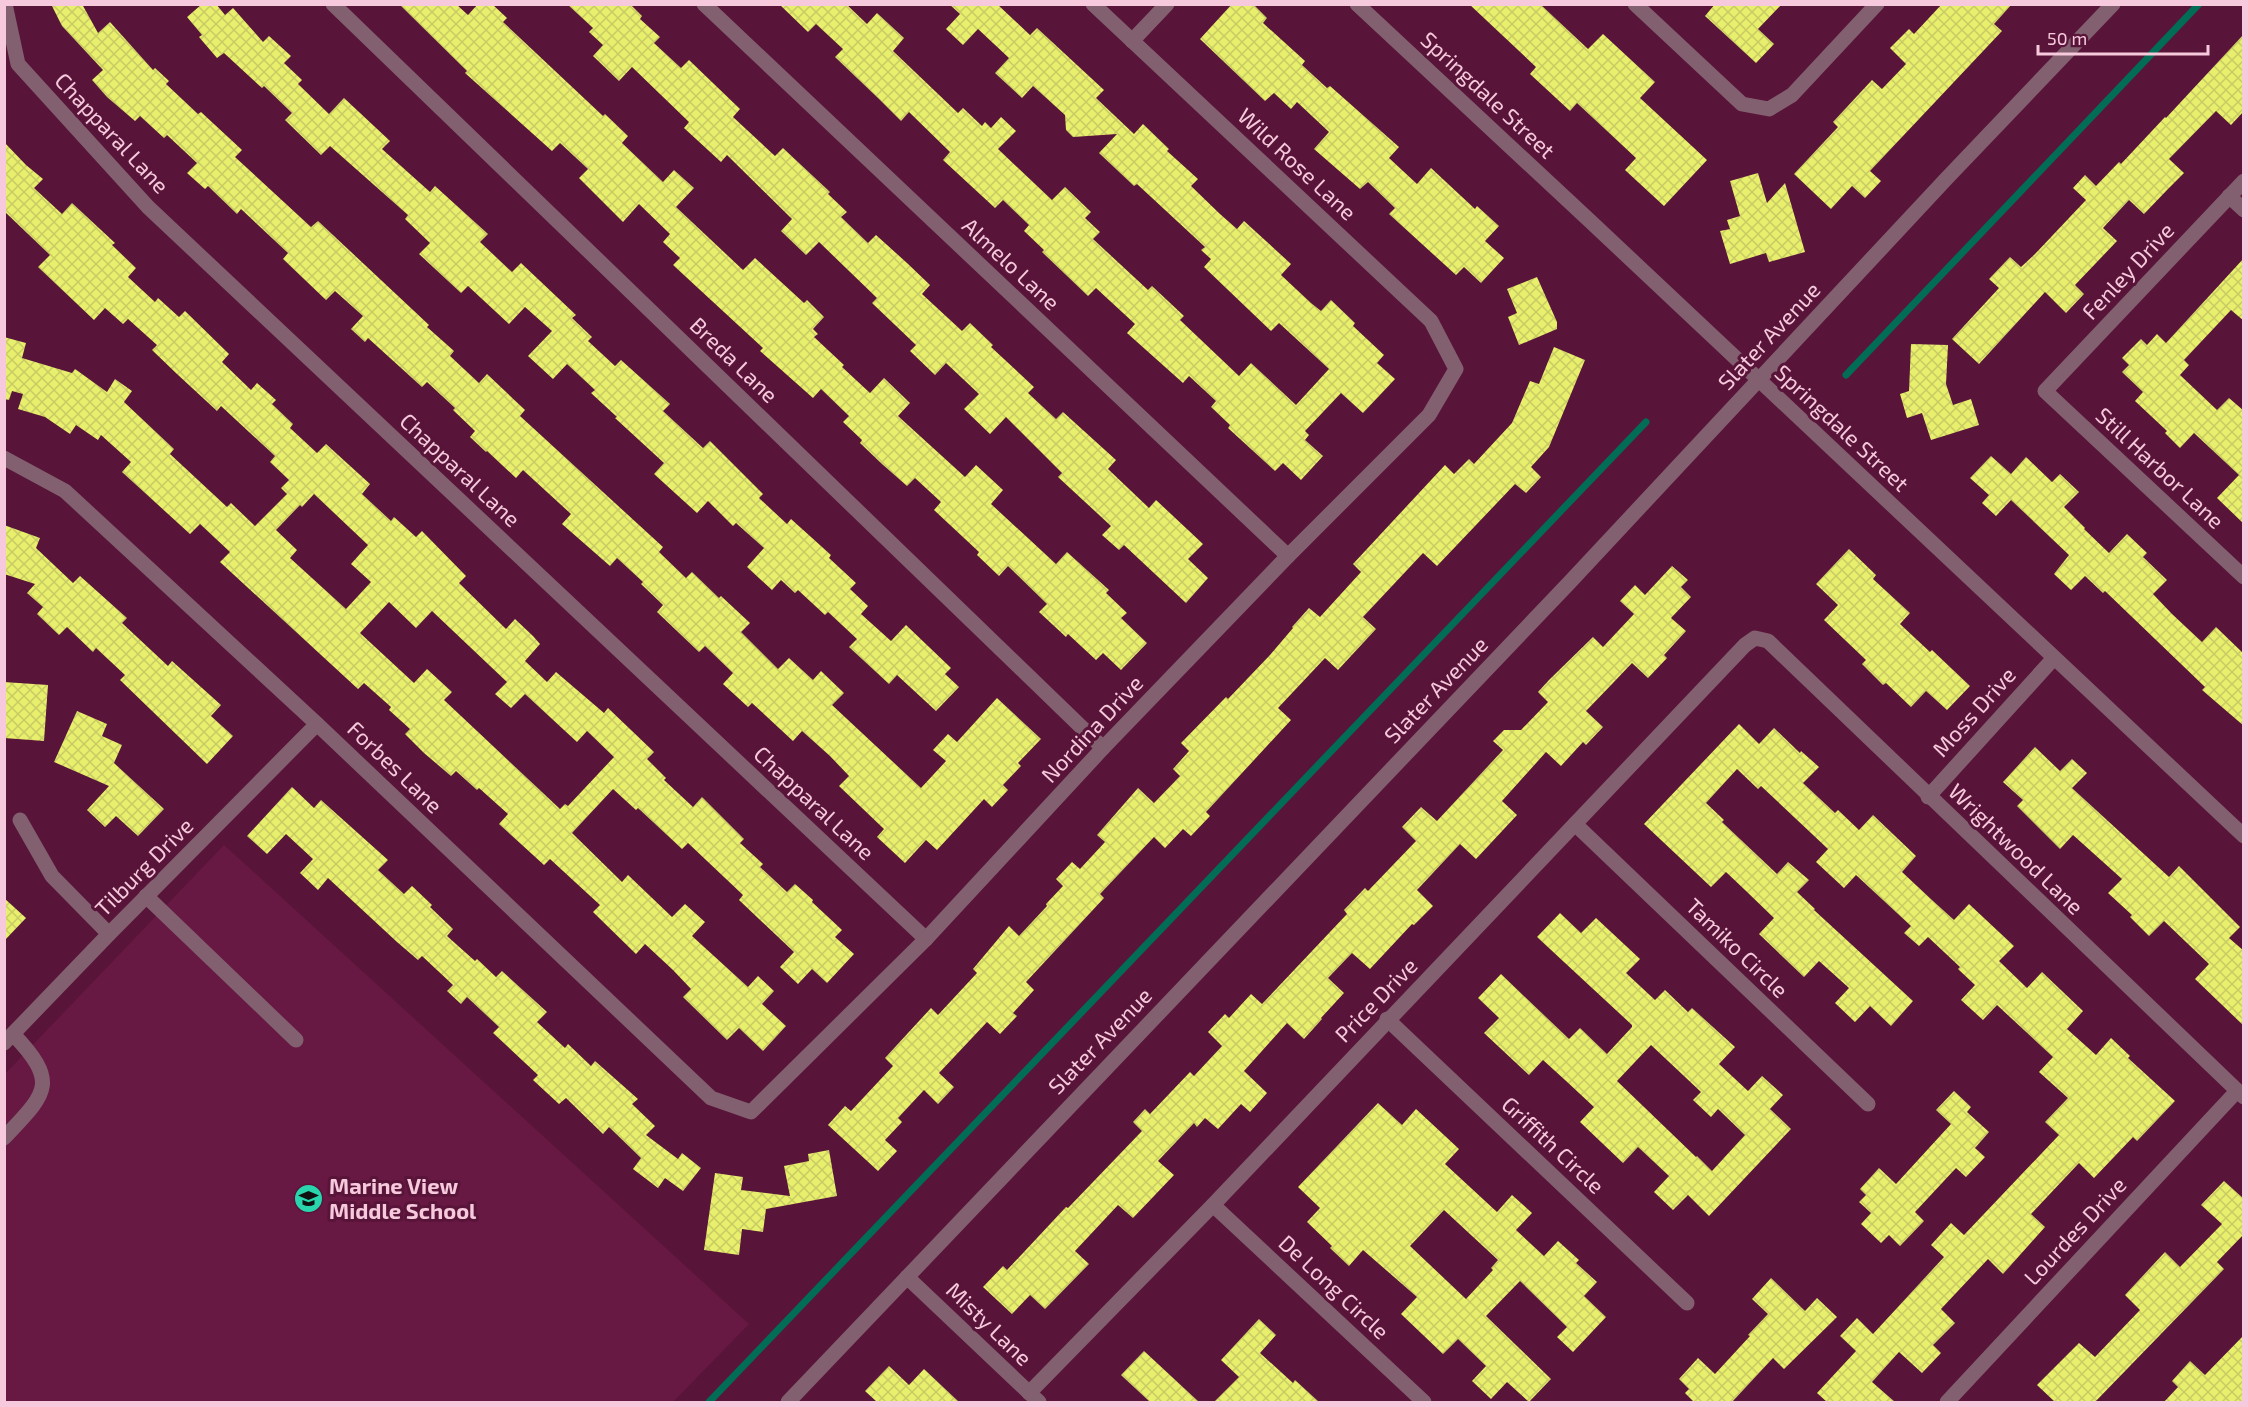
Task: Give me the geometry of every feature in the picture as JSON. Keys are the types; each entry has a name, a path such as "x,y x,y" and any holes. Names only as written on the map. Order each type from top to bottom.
{"street":[{"name":"Chapparal Lane","path":"5,4 18,64 148,207 926,939"},
{"name":"Breda Lane","path":"333,4 1103,748"},
{"name":"Almelo Lane","path":"704,4 1288,556"},
{"name":"Wild Rose Lane","path":"1093,4 1431,321 1456,369"},
{"path":"1132,41 1167,4"},
{"name":"Springdale Street","path":"1357,4 2244,836"},
{"path":"1635,4 1742,104 1769,109 1792,95 1877,4"},
{"name":"Slater Avenue","path":"788,1402 1569,584 2114,4"},
{"name":"Fenley Drive","path":"2045,391 2244,181"},
{"path":"2229,196 2244,210"},
{"name":"Nordina Drive","path":"751,1112 926,939 1103,748 1288,556 1429,415 1456,369"},
{"name":"Still Harbor Lane","path":"2045,391 2244,577"},
{"name":"Forbes Lane","path":"4,458 65,491 317,724 711,1098 751,1112"},
{"name":"Wrightwood Lane","path":"1755,638 1768,641 2240,1094"},
{"name":"Price Drive","path":"1034,1398 1387,1019 1745,645 1755,638"},
{"name":"Moss Drive","path":"1928,797 2054,658"},
{"name":"Tilburg Drive","path":"9,1039 146,896 317,724"},
{"path":"20,820 52,876 109,934"},
{"name":"Tamiko Circle","path":"1575,824 1868,1104"},
{"path":"146,896 296,1040"},
{"name":"Griffith Circle","path":"1387,1019 1687,1303"},
{"path":"4,1138 38,1101 44,1085 32,1054 9,1039"},
{"name":"Lourdes Drive","path":"1947,1402 2240,1094"},
{"name":"De Long Circle","path":"1213,1205 1424,1402"},
{"name":"Misty Lane","path":"907,1277 1034,1398"}],"shaded area":[{"name":"Marine View Middle School","path":"224,845 749,1324 673,1402 5,1402 4,1075"}],"building":[{"path":"51,4 82,4 98,33 110,22 153,70 155,68 169,81 166,84 198,114 201,112 242,150 235,157 311,227 318,221 429,325 427,327 454,351 450,356 479,383 487,374 525,410 520,416 663,547 659,552 686,578 692,572 750,623 741,632 778,669 789,658 813,680 821,671 844,693 832,705 921,788 946,761 933,750 948,734 957,742 997,698 1041,739 1018,763 1021,766 1003,785 1008,790 992,807 984,799 937,850 926,840 905,863 877,837 884,829 839,786 849,776 830,756 802,731 793,741 752,703 748,707 723,684 733,673 705,646 699,652 657,612 663,605 641,584 643,582 617,558 610,566 562,524 571,514 523,470 516,478 486,452 470,437 475,431 453,410 455,408 427,382 422,387 368,338 365,342 351,329 363,316 335,291 326,300 283,259 288,253 241,209 237,214 208,186 205,189 187,173 197,163 167,135 164,138 140,116 135,121 107,97 92,80 103,70 62,26"},
{"path":"202,4 216,4 225,15 233,8 263,42 269,36 291,56 284,63 302,80 298,84 329,114 344,98 390,141 382,149 430,192 435,186 488,234 480,242 512,272 521,263 576,315 572,318 592,337 588,341 615,366 621,360 670,404 663,411 703,448 710,441 763,494 759,498 787,524 791,519 831,555 829,558 856,583 850,589 868,606 861,614 891,641 906,625 951,668 945,674 959,687 936,711 897,675 889,684 849,647 857,639 828,612 825,615 798,590 795,593 781,580 772,590 747,567 764,548 736,523 733,526 708,501 697,513 654,474 664,463 615,418 617,417 591,393 595,390 567,364 553,379 528,356 552,331 525,307 509,324 468,286 461,293 419,254 430,243 405,219 408,215 330,146 321,155 285,120 292,113 264,86 262,88 224,53 217,58 199,37 202,35 187,17"},
{"path":"399,4 457,5 468,15 478,4 492,4 507,18 503,22 603,116 605,114 628,136 622,143 663,182 674,170 694,188 676,207 743,270 755,258 804,303 807,300 824,317 813,329 818,334 814,337 844,365 842,367 870,393 884,378 910,403 898,416 965,477 976,465 1003,490 991,504 1056,564 1067,552 1109,590 1106,593 1127,613 1121,618 1147,643 1121,670 1103,653 1096,660 1068,634 1066,637 1039,612 1047,604 1008,566 999,576 977,555 979,552 934,510 941,502 915,478 907,486 882,464 860,443 862,440 843,422 849,416 821,389 813,398 760,351 763,348 673,265 680,258 663,242 670,234 639,204 623,222 579,178 588,169 560,143 552,151 465,73 467,71"},
{"path":"567,4 630,4 642,16 640,19 660,37 654,43 681,68 689,60 740,109 733,117 775,156 783,148 830,192 828,194 847,212 841,217 868,243 876,235 930,285 922,294 962,331 970,323 993,345 991,347 1034,387 1028,393 1056,419 1063,412 1116,460 1108,469 1149,508 1156,500 1203,544 1188,559 1208,578 1186,603 1124,545 1119,550 1102,535 1111,526 1058,477 1062,473 1006,417 990,434 964,409 979,394 946,363 935,375 910,351 916,345 872,303 877,298 819,242 806,255 781,231 792,219 727,155 721,162 684,128 689,122 632,67 619,81 593,56 603,45 589,32 593,28"},
{"path":"779,4 846,4 867,24 877,13 904,38 893,51 958,113 963,108 982,126 985,122 991,128 1001,117 1016,131 998,149 1052,200 1065,187 1091,212 1085,218 1100,232 1093,239 1148,290 1152,286 1184,316 1180,320 1239,376 1251,363 1296,405 1329,369 1279,323 1271,331 1204,267 1211,259 1201,250 1205,247 1137,184 1134,186 1099,153 1117,134 1073,137 1066,130 1065,115 1033,86 1022,98 995,73 1009,58 978,29 963,45 946,29 960,14 949,4 997,4 1030,35 1037,28 1104,90 1096,98 1134,134 1143,124 1169,149 1167,151 1198,179 1191,186 1220,214 1237,229 1244,221 1291,264 1281,275 1311,303 1321,311 1331,300 1355,323 1353,326 1384,355 1377,363 1395,379 1363,413 1341,393 1305,431 1309,435 1305,440 1323,456 1301,480 1283,463 1275,471 1228,428 1230,425 1211,407 1216,401 1189,376 1183,383 1127,333 1135,324 1096,288 1088,296 1042,252 1044,250 1024,231 1029,225 1003,200 995,208 943,160 950,152 909,112 901,121 835,57 843,49 816,24 808,32"},
{"path":"1232,4 1253,4 1267,18 1263,23 1305,61 1302,65 1327,88 1330,86 1399,147 1389,158 1417,184 1431,168 1475,209 1477,206 1499,226 1485,241 1504,258 1481,283 1464,267 1456,275 1389,214 1395,208 1368,182 1360,189 1314,149 1329,132 1297,102 1291,109 1274,93 1265,101 1200,39"},
{"path":"1469,4 1540,4 1588,49 1603,34 1655,82 1640,98 1707,160 1664,206 1625,170 1636,158 1577,103 1570,111 1530,74 1536,67"},
{"path":"1715,4 1782,4 1758,29 1774,44 1756,63 1705,16"},
{"path":"1942,4 2012,4 1994,24 2002,31 1870,171 1881,181 1865,198 1852,186 1831,209 1794,174 1838,127 1833,122 1872,80 1882,89 1906,64 1890,48 1909,29 1914,34"},
{"path":"2244,34 2244,111 2231,125 2216,111 2169,159 2184,173 2144,214 2129,200 2103,228 2117,241 2075,285 2084,294 2066,313 2045,292 1979,364 1952,339 1999,288 1989,279 2010,257 2021,267 2035,254 2086,200 2073,188 2085,175 2096,186 2119,162 2121,164"},
{"path":"4,142 43,179 34,188 62,214 72,203 115,243 112,245 136,268 128,277 155,302 158,298 179,317 185,311 229,354 222,362 251,390 257,383 276,400 272,404 293,424 290,428 317,453 326,444 370,484 362,494 391,521 394,517 416,537 422,531 466,576 459,583 506,629 515,619 533,636 540,644 525,661 547,682 556,672 604,713 608,708 654,752 647,759 666,778 664,780 693,807 702,797 744,839 740,843 763,864 760,867 787,892 795,884 842,930 835,937 854,954 827,983 812,969 798,984 780,967 794,952 739,900 743,895 688,843 682,849 638,808 636,810 613,789 572,833 622,882 628,875 672,917 685,904 705,922 692,936 748,987 758,976 774,991 762,1004 786,1026 763,1051 739,1028 727,1040 683,997 691,989 673,970 645,944 636,954 593,912 600,905 550,859 544,865 499,824 508,814 456,771 451,776 424,753 405,734 410,729 389,710 391,707 364,683 358,689 220,562 230,552 200,524 190,534 122,472 131,462 101,435 98,440 76,425 70,434 45,417 18,409 23,394 12,391 9,400 4,399 4,337 26,343 22,358 72,373 75,369 107,392 115,379 132,391 124,402 174,449 170,454 227,507 231,503 255,526 287,494 281,488 289,480 270,462 275,456 221,406 217,411 177,374 152,350 157,345 128,319 123,324 105,308 94,320 38,267 50,255 4,211","holes":["314,494 368,545 351,564 371,582 346,609 290,558 297,550 276,530","389,602 416,628 432,611 507,682 495,694 511,708 525,694 577,742 587,731 614,757 568,806 565,804 560,809 444,700 452,692 427,669 414,683 360,633"]},
{"path":"1758,173 1767,203 1785,183 1805,252 1769,262 1766,253 1730,264 1720,231 1730,229 1727,220 1740,216 1730,181"},
{"path":"2244,258 2244,321 2231,310 2184,360 2189,365 2180,375 2217,410 2229,398 2244,411 2244,524 2217,498 2239,475 2194,433 2180,448 2165,433 2167,431 2135,401 2143,392 2122,372 2129,365 2122,358 2141,339 2147,345 2157,334 2166,343"},
{"path":"1537,277 1557,322 1557,329 1519,345 1508,317 1517,313 1507,289"},
{"path":"1911,344 1948,345 1946,384 1953,405 1971,399 1979,425 1931,440 1922,413 1907,418 1900,394 1909,391"},
{"path":"1554,347 1585,360 1549,447 1531,467 1541,477 1526,493 1515,484 1437,566 1423,553 1363,617 1376,629 1338,670 1325,658 1278,708 1291,720 1206,812 1210,816 1191,836 1183,829 1165,848 1154,837 1100,894 1104,898 1026,982 1034,990 1013,1013 1017,1016 1000,1034 987,1022 939,1073 954,1087 938,1104 924,1090 898,1118 902,1122 885,1140 897,1151 878,1171 828,1125 845,1106 851,1111 893,1066 885,1058 931,1008 938,1015 977,973 973,969 1009,926 1019,936 1047,906 1046,904 1063,886 1056,879 1072,862 1080,869 1105,842 1097,835 1138,788 1154,803 1180,776 1173,769 1189,751 1181,743 1270,655 1309,608 1320,617 1361,572 1353,564 1445,465 1454,474 1469,459 1474,464 1512,423 1530,381 1539,384"},
{"path":"1991,456 2011,474 2026,457 2052,482 2060,474 2079,492 2064,507 2084,529 2109,553 2127,534 2147,553 2143,557 2167,580 2153,594 2172,614 2202,642 2216,627 2244,654 2244,726 2202,690 2205,687 2105,591 2103,593 2085,576 2071,590 2054,574 2069,555 2011,500 1996,516 1982,503 1989,495 1970,478"},
{"path":"4,525 40,538 36,548 73,583 80,576 127,618 122,623 168,666 172,661 221,705 211,716 233,736 207,764 120,680 125,675 96,648 93,652 67,627 59,635 37,614 43,607 27,593 35,584 4,574"},
{"path":"1849,549 1876,575 1873,579 1910,613 1900,624 1970,686 1947,710 1926,691 1911,707 1886,683 1883,685 1862,664 1866,660 1824,620 1838,605 1816,584"},
{"path":"1672,566 1688,580 1681,587 1691,597 1671,618 1686,631 1664,655 1667,658 1648,678 1632,663 1586,711 1603,727 1586,745 1583,742 1561,766 1546,752 1502,801 1517,815 1476,859 1460,844 1417,890 1433,906 1414,925 1412,924 1370,969 1352,953 1328,978 1344,993 1304,1039 1287,1023 1244,1071 1267,1093 1250,1112 1241,1104 1218,1129 1205,1118 1197,1127 1194,1123 1158,1161 1174,1175 1154,1196 1133,1218 1118,1205 1075,1251 1089,1264 1045,1309 1030,1295 1012,1314 983,1287 1003,1266 1007,1270 1142,1131 1133,1122 1145,1109 1150,1114 1190,1072 1194,1076 1222,1046 1208,1032 1225,1014 1229,1018 1251,994 1262,1004 1347,914 1344,910 1365,888 1368,891 1416,841 1402,827 1421,807 1437,821 1503,750 1493,741 1504,730 1521,730 1548,702 1538,692 1549,680 1593,637 1603,647 1634,614 1620,601 1635,585 1645,595"},
{"path":"4,682 48,685 44,741 4,738"},
{"path":"77,711 107,724 102,736 122,745 114,763 164,809 138,836 116,816 105,827 87,810 109,786 54,762"},
{"path":"1739,724 1759,744 1774,728 1800,753 1801,751 1819,767 1803,783 1835,813 1838,810 1859,830 1873,815 1916,856 1902,872 1954,920 1969,904 2014,946 1999,961 2027,988 2042,972 2083,1011 2067,1029 2096,1055 2111,1038 2130,1056 2128,1058 2175,1101 2137,1141 2133,1137 2094,1178 2079,1163 2031,1214 2045,1227 2003,1274 1988,1259 1941,1309 1955,1323 1933,1345 1941,1353 1922,1373 1899,1352 1872,1382 1895,1402 1827,1402 1817,1393 1856,1351 1840,1336 1857,1318 1873,1334 1944,1257 1931,1245 1951,1223 1964,1235 2059,1135 2045,1122 2068,1098 2039,1072 2053,1057 1997,1005 1983,1020 1961,1000 1975,985 1958,969 1960,967 1928,937 1919,946 1904,933 1911,926 1856,875 1844,888 1816,862 1828,849 1761,786 1758,789 1737,769 1706,803 1724,820 1722,822 1777,874 1788,862 1809,880 1797,892 1913,1001 1891,1026 1870,1006 1855,1022 1835,1003 1849,988 1819,961 1804,977 1759,934 1774,918 1726,872 1711,887 1644,824"},
{"path":"2035,747 2060,771 2072,759 2087,773 2072,788 2169,877 2179,866 2240,927 2229,938 2244,951 2244,1026 2195,979 2209,964 2164,921 2149,936 2130,917 2132,915 2108,893 2122,879 2073,835 2060,849 2017,806 2023,800 2003,782"},
{"path":"292,787 314,808 321,800 388,860 378,870 404,894 412,886 432,905 430,907 453,929 447,936 496,977 502,971 547,1012 537,1022 565,1048 568,1044 591,1066 595,1061 638,1099 632,1104 655,1126 646,1135 678,1159 682,1153 701,1168 683,1191 665,1178 658,1188 633,1169 641,1158 609,1127 603,1134 566,1098 559,1104 533,1080 538,1075 493,1033 499,1027 467,997 461,1004 447,991 453,985 422,956 418,960 328,878 318,890 300,873 313,859 286,834 267,854 247,836"},
{"path":"4,898 26,918 4,941"},
{"path":"1560,913 1581,933 1596,918 1640,959 1626,973 1655,1000 1665,990 1688,1012 1692,1008 1735,1047 1719,1064 1748,1091 1762,1076 1783,1095 1770,1109 1791,1129 1709,1216 1688,1195 1673,1210 1654,1192 1669,1176 1638,1147 1623,1163 1580,1122 1594,1107 1543,1060 1529,1075 1484,1033 1499,1018 1478,998 1501,974 1569,1039 1580,1028 1607,1054 1632,1027 1537,937","holes":["1651,1045 1701,1092 1693,1100 1711,1117 1718,1109 1745,1135 1712,1171 1617,1081"]},
{"path":"1954,1091 1971,1107 1967,1112 1989,1132 1975,1148 1985,1157 1966,1177 1956,1168 1915,1212 1924,1221 1900,1246 1889,1235 1881,1243 1861,1224 1871,1213 1859,1202 1866,1195 1860,1189 1879,1168 1896,1184 1951,1124 1936,1110"},
{"path":"1378,1103 1402,1125 1416,1109 1459,1149 1445,1164 1497,1212 1512,1195 1532,1213 1516,1230 1544,1256 1558,1241 1579,1260 1576,1263 1597,1282 1584,1296 1606,1317 1573,1352 1557,1337 1567,1327 1520,1281 1486,1316 1551,1379 1529,1402 1507,1382 1491,1399 1472,1381 1486,1366 1458,1339 1443,1354 1401,1314 1417,1297 1363,1250 1349,1266 1330,1248 1332,1246 1307,1222 1320,1208 1298,1187","holes":["1444,1210 1498,1260 1491,1268 1493,1270 1466,1299 1410,1246"]},
{"path":"829,1150 837,1196 766,1209 763,1232 742,1229 739,1255 704,1250 715,1173 743,1177 741,1190 790,1196 784,1166 809,1161 808,1154"},
{"path":"2224,1181 2244,1199 2244,1234 2217,1262 2224,1269 2095,1402 2055,1402 2037,1385 2079,1343 2095,1357 2140,1310 2125,1295 2165,1252 2180,1267 2222,1224 2201,1205"},
{"path":"1771,1278 1805,1311 1817,1298 1837,1317 1784,1369 1773,1358 1732,1402 1694,1402 1685,1393 1689,1389 1679,1379 1698,1358 1715,1374 1750,1336 1748,1335 1768,1314 1752,1299"},
{"path":"1259,1319 1276,1335 1260,1353 1293,1383 1295,1380 1319,1402 1214,1402 1239,1377 1221,1360"},
{"path":"2244,1335 2244,1402 2164,1402 2178,1387 2172,1381 2190,1361 2205,1375"},
{"path":"1144,1351 1199,1402 1150,1402 1121,1375"},
{"path":"889,1366 909,1385 924,1369 959,1402 877,1402 865,1391"}],"waterway":[{"path":"1846,375 2199,4"},
{"path":"709,1402 1646,422"}],"place":[{"name":"Marine View Middle School","path":"308,1199"}]}
